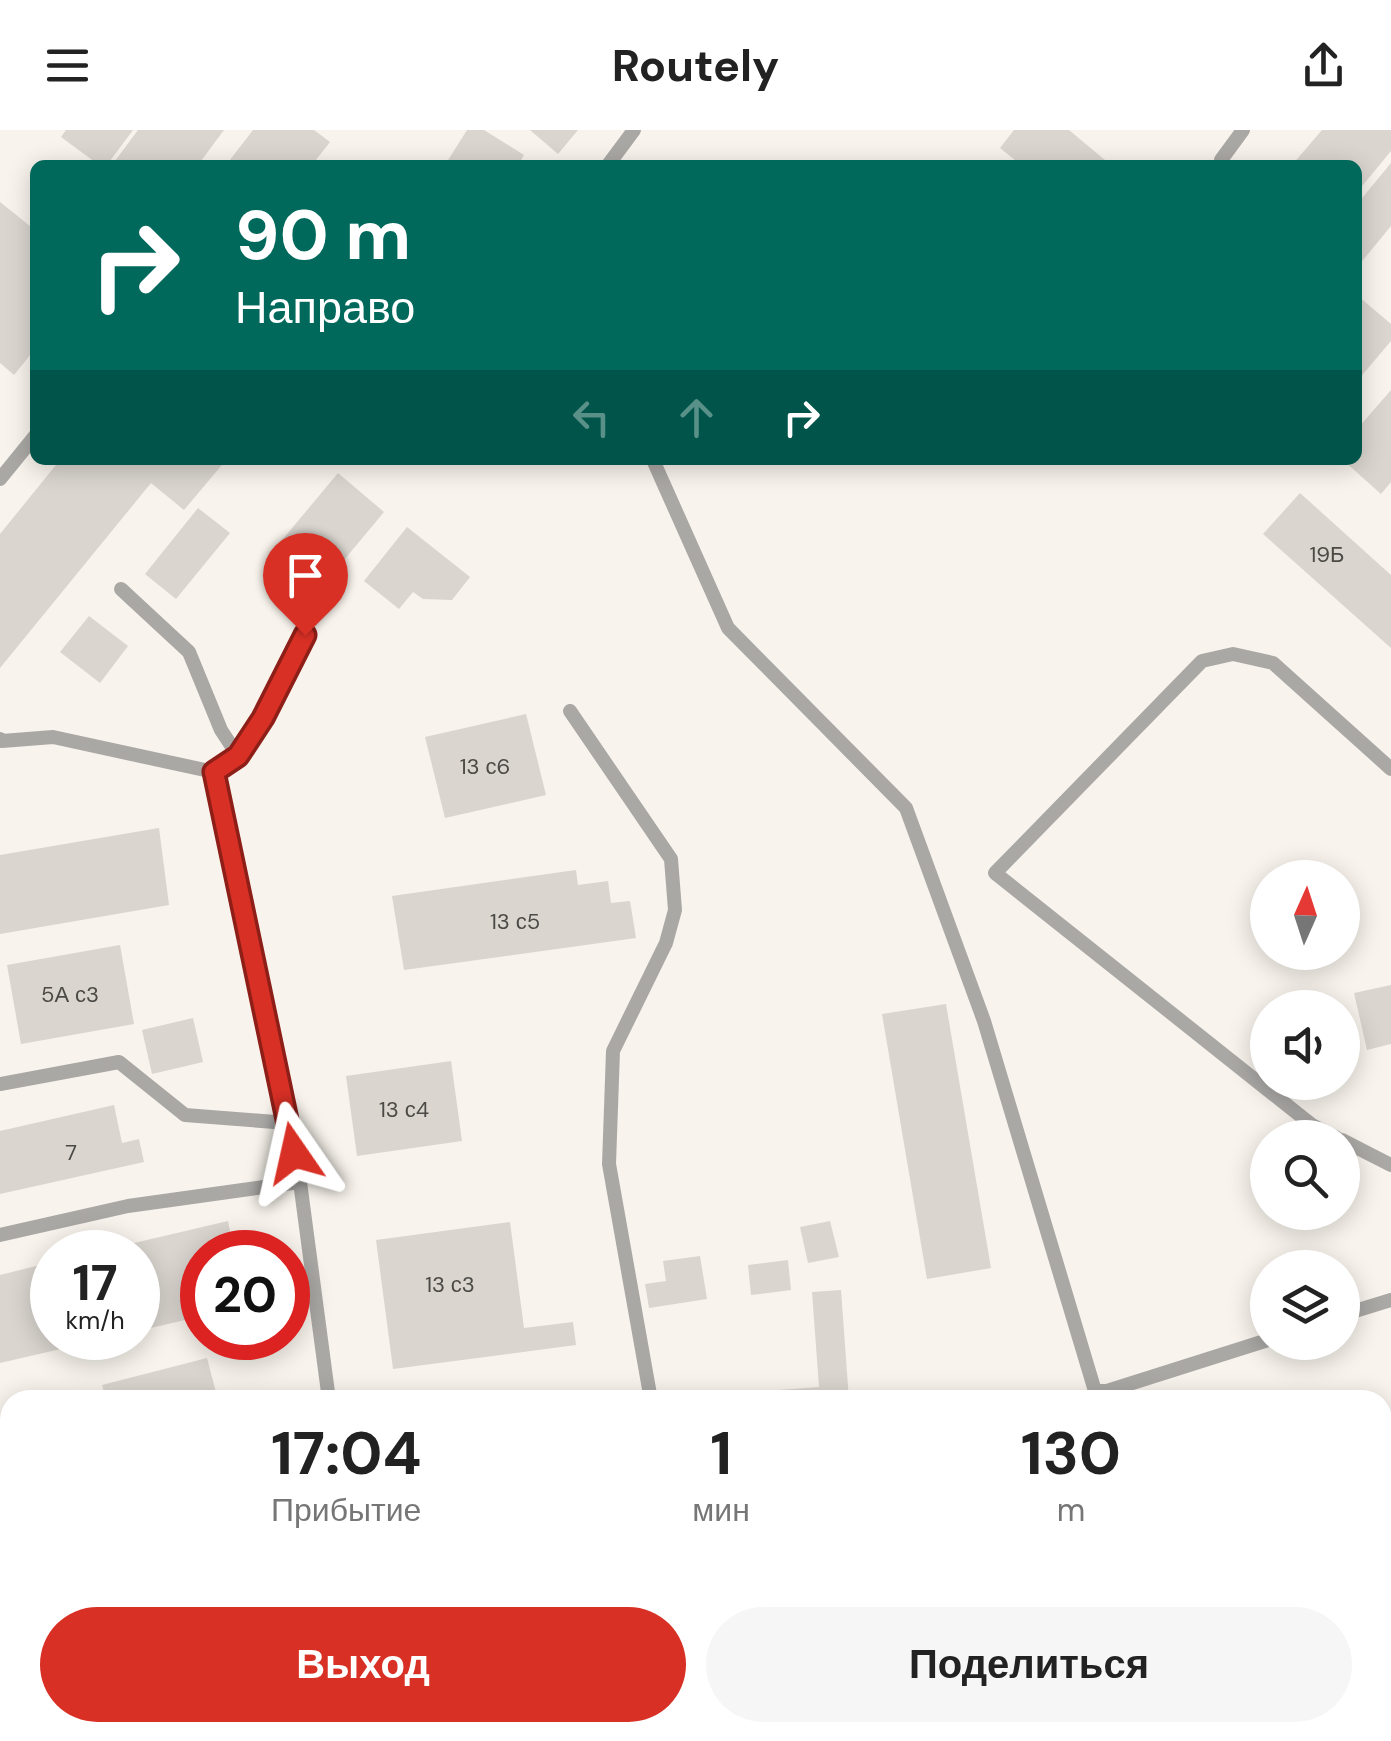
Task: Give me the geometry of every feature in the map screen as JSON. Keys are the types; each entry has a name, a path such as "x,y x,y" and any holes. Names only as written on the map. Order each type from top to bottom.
{"lane":[{"path":"612,160 634,130"},
{"path":"1221,160 1243,130"},
{"path":"0,480 30,442"},
{"path":"655,465 728,628 906,808 984,1020 1096,1390"},
{"path":"121,589 189,652 221,730 238,756"},
{"path":"1,741 53,737 214,772 238,756 263,718 305,635"},
{"path":"1306,1120 995,874 1202,661 1233,654 1274,663 1391,770"},
{"path":"570,711 670,859 675,910 666,943 613,1050 609,1164 650,1390"},
{"path":"214,772 300,1182 327,1390"},
{"path":"0,1084 119,1062 184,1115 288,1123"},
{"path":"1360,1149 1391,1165"},
{"path":"0,1235 128,1206 300,1182"},
{"path":"1360,1310 1391,1300"},
{"path":"1110,1390 1250,1346"}],"building":[{"path":"66,130 133,130 111,160 92,160 61,137"},
{"path":"138,130 224,130 202,160 116,160"},
{"path":"253,130 314,130 330,142 316,160 230,160"},
{"path":"467,130 484,130 524,155 521,160 448,160"},
{"path":"530,130 578,130 558,154"},
{"path":"1014,130 1069,130 1105,160 1015,160 1000,148"},
{"path":"1322,130 1391,130 1391,151 1362,186 1362,160 1296,160"},
{"path":"1391,163 1391,226 1362,261 1362,198"},
{"path":"0,202 30,226 30,355 14,375 0,363"},
{"path":"1362,299 1391,324 1391,341 1362,375"},
{"path":"1391,390 1391,482 1381,494 1349,465 1362,465 1362,423"},
{"path":"56,465 222,465 184,510 151,483 0,668 0,534"},
{"path":"338,473 384,512 319,590 273,551"},
{"path":"1300,493 1391,575 1391,648 1263,534"},
{"path":"198,508 230,533 176,599 145,574"},
{"path":"407,527 470,577 452,600 423,599 413,592 399,609 364,581"},
{"path":"89,616 128,646 100,683 60,652"},
{"path":"526,714 546,795 445,818 425,737"},
{"path":"159,828 169,905 0,934 0,855"},
{"path":"576,870 578,885 608,881 611,903 630,901 636,938 404,970 392,896"},
{"path":"120,945 134,1024 21,1044 7,965"},
{"path":"1391,985 1391,1044 1367,1050 1360,1019 1360,992"},
{"path":"946,1004 991,1268 927,1279 882,1014"},
{"path":"193,1018 203,1062 152,1074 142,1030"},
{"path":"451,1061 462,1141 357,1156 346,1076"},
{"path":"114,1105 122,1143 139,1139 144,1162 0,1194 0,1131"},
{"path":"228,1221 230,1230 190,1230"},
{"path":"830,1221 839,1257 808,1263 800,1227"},
{"path":"510,1222 524,1328 573,1322 576,1345 393,1369 376,1240"},
{"path":"180,1232 180,1321 160,1326 160,1237"},
{"path":"700,1256 707,1299 649,1308 645,1284 666,1281 663,1261"},
{"path":"788,1260 791,1290 751,1295 748,1265"},
{"path":"30,1268 30,1356 0,1363 0,1275"},
{"path":"841,1290 848,1390 780,1390 819,1387 812,1292"},
{"path":"208,1360 215,1390 103,1390 102,1385"}],"route":[{"path":"294,1153 214,772 238,756 263,718 305,635"}]}
